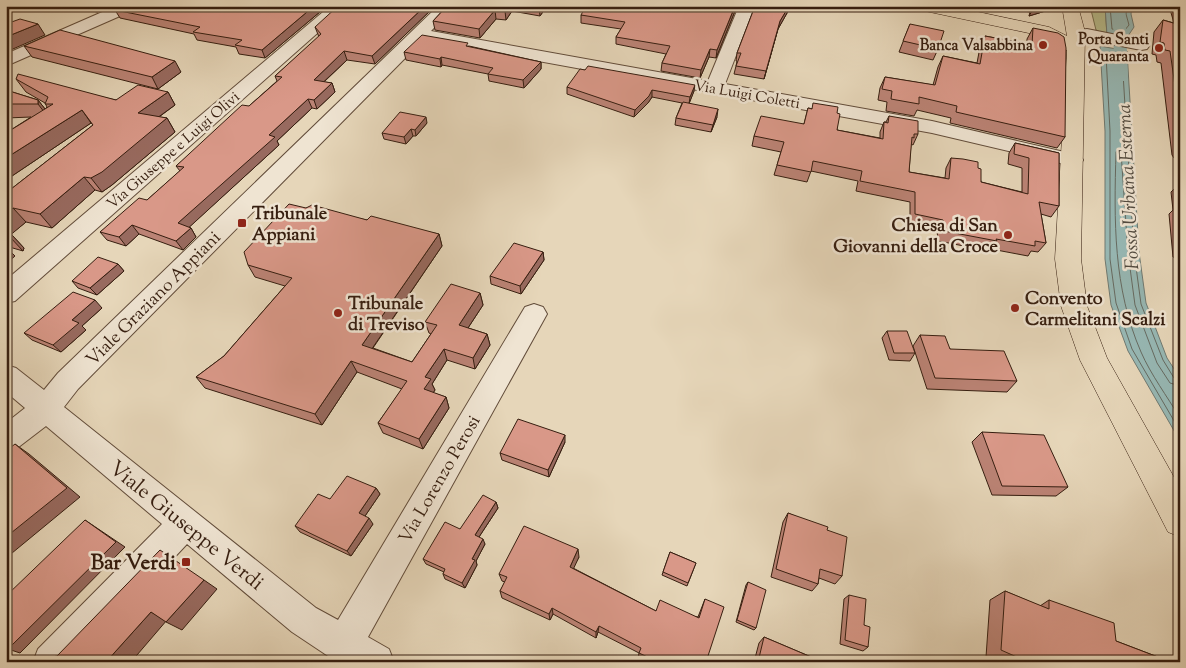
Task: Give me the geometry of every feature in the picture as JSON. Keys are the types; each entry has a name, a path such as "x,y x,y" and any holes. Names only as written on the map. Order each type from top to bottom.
{"main road":[{"path":"925,6 1044,31 1068,46 1074,83"},
{"path":"999,21 1037,24 1050,22 1061,17 1065,6"},
{"path":"1070,6 1081,33 1074,83 1073,160 1068,259 1074,306 1094,360 1180,521"}],"street":[{"path":"6,61 130,6"},
{"name":"Via Giuseppe e Luigi Olivi","path":"6,294 340,6"},
{"name":"Viale Graziano Appiani","path":"6,440 46,408 68,381 448,6"},
{"path":"714,88 747,6"},
{"path":"1081,33 1141,45"},
{"name":"Via Luigi Coletti","path":"419,34 932,127 1073,160"},
{"name":"Via Lorenzo Perosi","path":"344,645 534,314"},
{"name":"Viale Giuseppe Verdi","path":"6,376 304,620 376,662"},
{"path":"51,662 185,523"}],"green space":[{"path":"1090,6 1105,6 1107,35 1096,30"}],"water":[{"path":"1105,6 1132,6 1131,14 1134,27 1128,36 1107,35"},
{"path":"1100,46 1127,51 1139,252 1146,303 1167,358 1180,378 1180,441 1128,351 1111,305 1105,259 1105,131"}],"building":[{"path":"123,6 314,6 262,50 235,45 242,40 193,32 200,27 115,10"},
{"path":"338,6 425,6 372,56 344,51 314,80 332,83 314,100 308,99 269,135 275,137 178,223 191,228 176,241 132,225 119,237 100,232 139,198 147,200 184,167 176,166 242,105 249,106 282,77 275,76 321,34 315,27"},
{"path":"447,6 509,6 505,11 495,10 479,29 433,21"},
{"path":"586,6 735,6 717,50 710,49 701,70 662,63 670,46 616,37 625,22 581,15"},
{"path":"755,6 789,6 780,21 766,71 736,66 741,53 737,53"},
{"path":"20,19 38,24 6,37 6,24"},
{"path":"1163,20 1180,25 1180,34 1175,39 1180,46 1180,121 1170,51 1165,50 1164,43 1160,42"},
{"path":"910,24 944,31 938,49 903,41"},
{"path":"1033,28 1058,33 1064,37 1066,48 1065,137 956,112 957,106 919,97 919,104 891,99 892,91 882,89 885,77 935,85 943,56 980,64 985,36 1032,45"},
{"path":"60,30 175,61 152,77 24,46"},
{"path":"422,35 468,43 466,46 541,62 523,80 488,74 493,68 441,57 440,59 404,52"},
{"path":"588,66 695,85 690,97 652,90 649,96 635,110 567,87 580,69 585,70"},
{"path":"18,74 116,100 138,85 168,92 138,113 167,118 102,172 91,178 84,177 40,214 13,208 6,214 6,193 93,125 82,110 6,158 6,133 53,104 45,104 48,97 16,79"},
{"path":"6,90 38,100 38,104 6,104"},
{"path":"683,102 718,109 713,125 676,118"},
{"path":"813,103 838,107 837,113 840,114 837,130 883,139 884,122 888,123 889,116 918,121 918,134 914,134 914,138 912,137 909,172 949,179 951,158 963,159 978,162 978,168 981,169 981,182 1028,194 1029,158 1014,154 1015,143 1059,153 1059,206 1039,202 1046,243 1035,241 1035,246 944,231 943,220 915,214 915,192 860,181 862,171 813,161 811,172 777,165 784,142 754,136 761,116 804,124 808,108 812,109"},
{"path":"400,112 426,117 415,130 411,129 404,137 382,133"},
{"path":"289,204 306,208 312,205 367,220 371,216 439,234 362,345 412,362 437,325 425,322 451,284 480,293 459,325 487,334 473,358 444,349 425,377 431,379 424,389 446,397 419,439 378,423 407,381 351,361 315,414 196,377 224,356 292,278 248,265 244,252"},
{"path":"6,231 11,234 10,237 6,236"},
{"path":"514,243 543,252 520,286 490,276"},
{"path":"98,257 118,264 90,288 72,281"},
{"path":"73,292 95,300 72,320 79,323 53,345 24,333"},
{"path":"887,331 907,331 915,353 894,353"},
{"path":"920,335 945,336 950,349 1004,351 1017,381 935,378"},
{"path":"518,419 565,435 548,470 500,453"},
{"path":"982,432 1044,435 1068,487 1002,486"},
{"path":"15,444 67,488 6,537 6,451"},
{"path":"347,476 376,488 359,513 369,518 347,551 295,526 318,494 330,499"},
{"path":"483,495 496,502 475,535 483,539 472,559 475,560 462,583 443,574 445,569 423,559 445,522 460,529"},
{"path":"788,513 828,527 827,530 847,537 842,576 820,569 818,584 776,569"},
{"path":"85,520 116,542 8,649 6,648 6,596"},
{"path":"524,526 578,549 570,567 656,611 660,600 699,618 705,599 724,607 706,662 658,662 639,653 641,648 599,626 596,632 552,608 549,614 500,591 507,577 499,574"},
{"path":"160,550 204,580 166,622 151,612 106,662 47,662 52,657 57,656"},
{"path":"670,552 696,563 688,583 663,572"},
{"path":"748,582 766,590 756,628 737,620"},
{"path":"1005,591 1049,609 1049,600 1114,623 1116,641 1171,662 1028,662 1001,650"},
{"path":"849,595 866,599 864,625 870,627 868,647 845,640"},
{"path":"764,637 823,662 758,662"}],"waterway":[{"name":"Fossa Urbana Esterna","path":"1119,6 1121,78"}],"place":[{"name":"Banca Valsabbina","path":"1043,45"},
{"name":"Porta Santi Quaranta","path":"1159,48"},
{"name":"Tribunale Appiani","path":"242,223"},
{"name":"Chiesa di San Giovanni della Croce","path":"1008,235"},
{"name":"Convento Carmelitani Scalzi","path":"1015,308"},
{"name":"Tribunale di Treviso","path":"338,313"},
{"name":"Bar Verdi","path":"186,562"}]}
